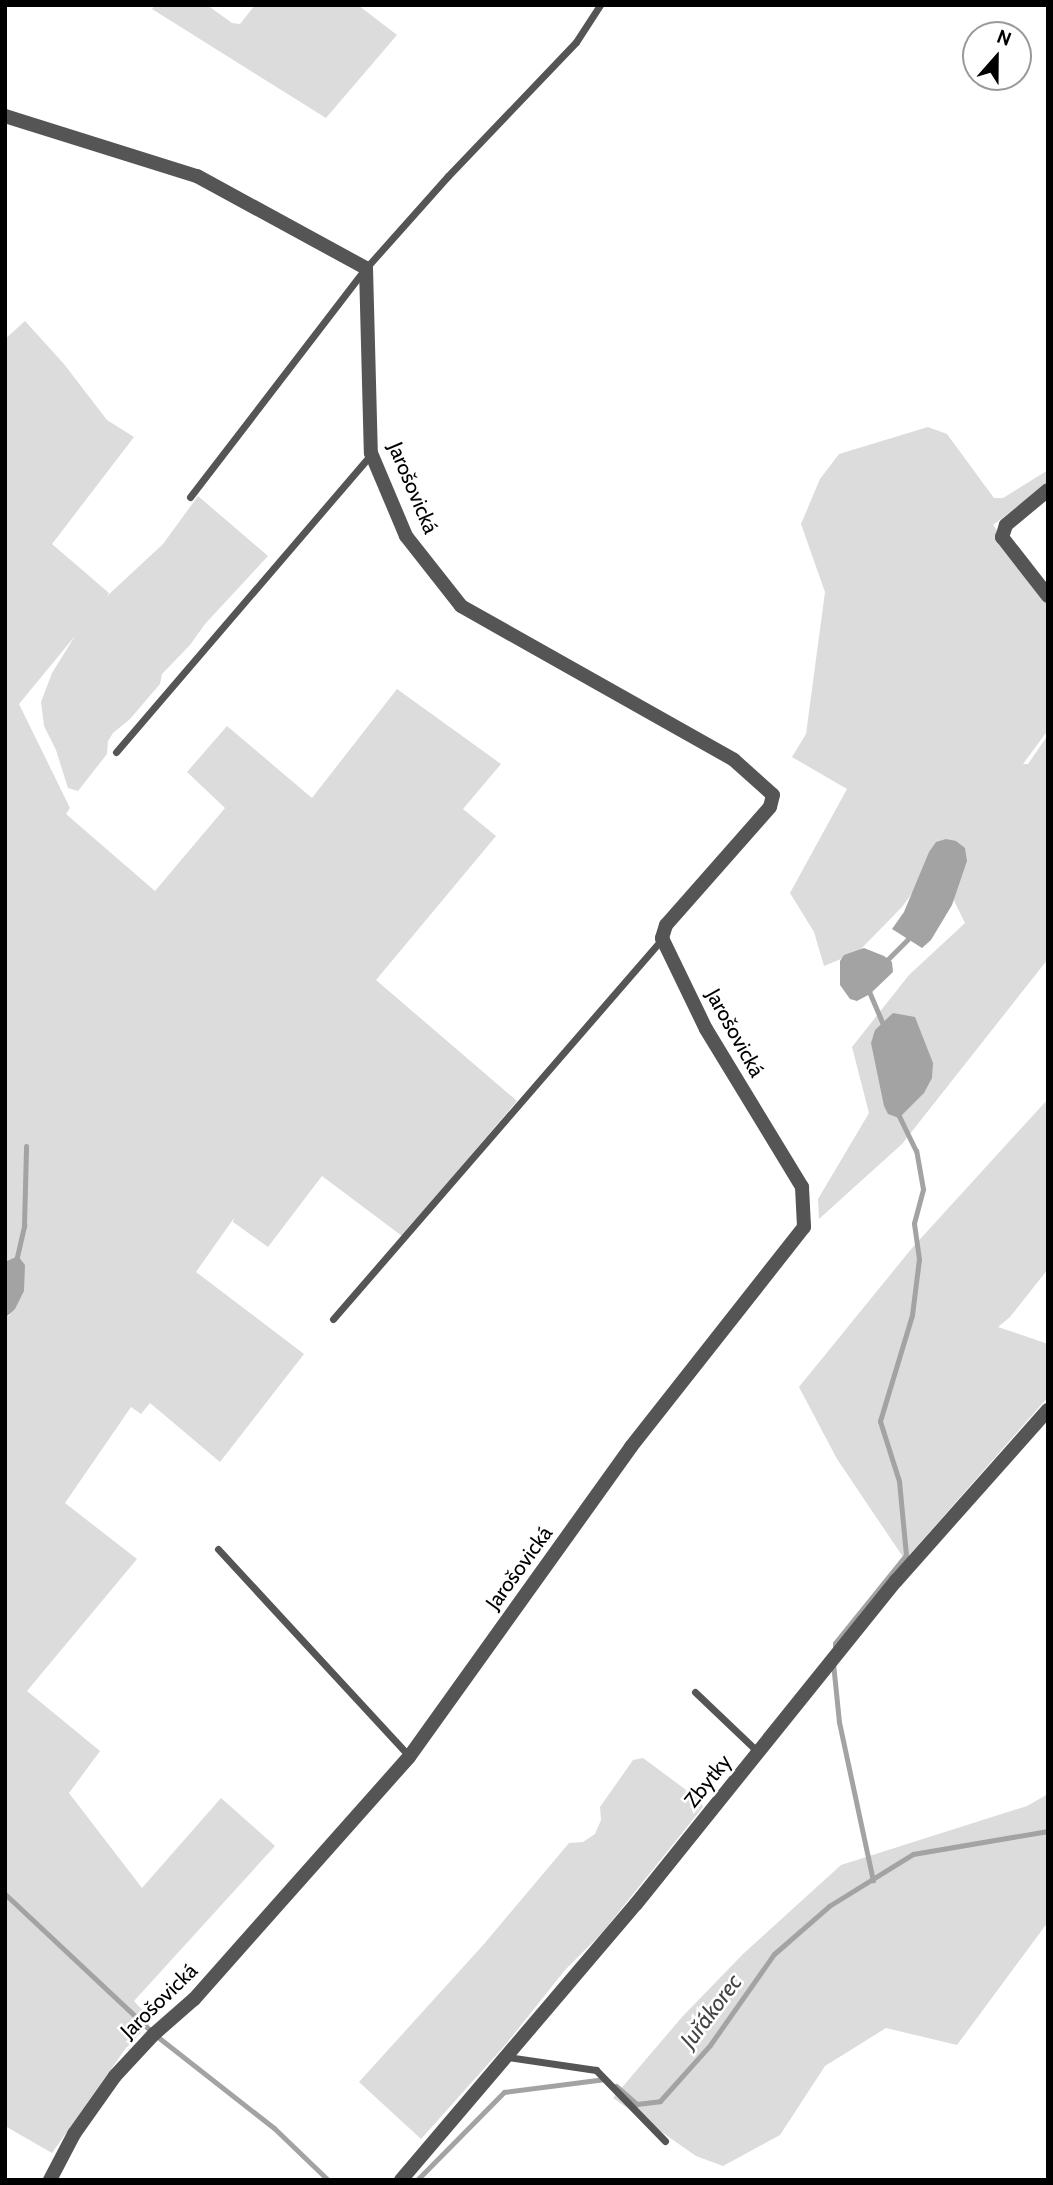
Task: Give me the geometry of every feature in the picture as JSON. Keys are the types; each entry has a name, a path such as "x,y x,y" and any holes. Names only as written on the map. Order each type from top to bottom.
{"street":[{"path":"5,116 197,176 366,268"},
{"name":"Jarošovická","path":"50,2180 74,2134 115,2076 154,2034 194,1999 409,1757 631,1447 804,1227 802,1187 706,1029 662,938 666,925 770,807 773,795 734,760 461,606 406,536 371,453 366,268"},
{"path":"1048,490 1006,525 1002,537 1048,596"},
{"name":"Zbytky","path":"401,2180 636,1904 896,1581 1048,1409"}],"lane":[{"path":"190,497 366,268 448,176 576,42 600,5"},
{"path":"116,752 371,453"},
{"path":"333,1319 662,938"},
{"path":"218,1549 409,1757"},
{"path":"695,1692 758,1752"},
{"path":"506,2057 596,2070 664,2141"}],"shaded area":[{"path":"155,5 207,5 232,23 240,24 255,5 358,5 397,35 326,118 152,9"},
{"path":"25,321 64,364 107,420 134,437 52,544 109,593 106,597 163,544 198,496 268,556 162,674 160,684 130,719 113,733 108,741 107,754 78,791 68,788 56,750 44,726 41,702 52,673 75,636 19,704 70,808 66,814 155,891 225,808 187,772 227,726 312,798 397,689 501,764 463,809 496,836 376,980 517,1101 402,1236 322,1176 268,1247 233,1222 234,1218 196,1272 304,1354 220,1462 150,1403 141,1414 131,1407 65,1503 137,1559 27,1691 100,1751 69,1793 142,1888 221,1798 275,1846 134,2001 152,2021 126,2048 52,2153 5,2126 5,1318 10,1315 5,1262 5,339"},
{"path":"928,427 947,434 994,498 1003,498 1048,470 1048,484 993,525 1048,596 1048,730 1023,764 1028,764 1048,735 1048,959 902,1144 819,1219 818,1199 869,1113 852,1047 909,975 965,923 935,862 902,907 858,952 824,966 814,932 790,893 847,789 792,757 806,734 825,592 801,524 820,479 839,454"},
{"path":"946,839 956,841 965,848 967,861 952,905 931,940 922,948 892,929 904,912 929,852 936,842"},
{"path":"864,948 892,962 893,972 870,994 857,1001 850,999 840,985 840,961 844,955"},
{"path":"893,1013 915,1017 933,1063 932,1078 924,1093 899,1118 888,1114 884,1106 871,1043 875,1030"},
{"path":"1048,1099 1048,1269 1010,1317 998,1327 1048,1344 1048,1397 905,1560 837,1459 799,1387 912,1248"},
{"path":"18,1256 25,1265 24,1291 15,1309 5,1318 5,1262"},
{"path":"643,1758 701,1801 703,1807 601,1934 565,1970 506,2044 421,2139 359,2082 484,1944 569,1843 583,1842 595,1834 601,1820 600,1807 633,1760"},
{"path":"1048,1794 1048,1922 957,2045 886,2028 825,2066 780,2135 723,2166 696,2156 613,2098 682,2017 743,1954 841,1865 1027,1806"}],"waterway":[{"path":"883,964 908,939"},
{"path":"868,989 883,1025"},
{"path":"835,1650 835,1643 906,1555 899,1481 880,1421 912,1315 919,1259 914,1223 923,1189 916,1151 898,1114"},
{"path":"16,1261 24,1225 26,1146"},
{"path":"833,1663 839,1722 873,1880"},
{"name":"Juřákorec","path":"616,2086 637,2104 660,2101 710,2045 774,1954 829,1906 913,1854 1048,1831"},
{"path":"5,1894 154,2034 274,2128 328,2180"},
{"name":"Juřákorec","path":"417,2180 504,2092 605,2079"}]}
